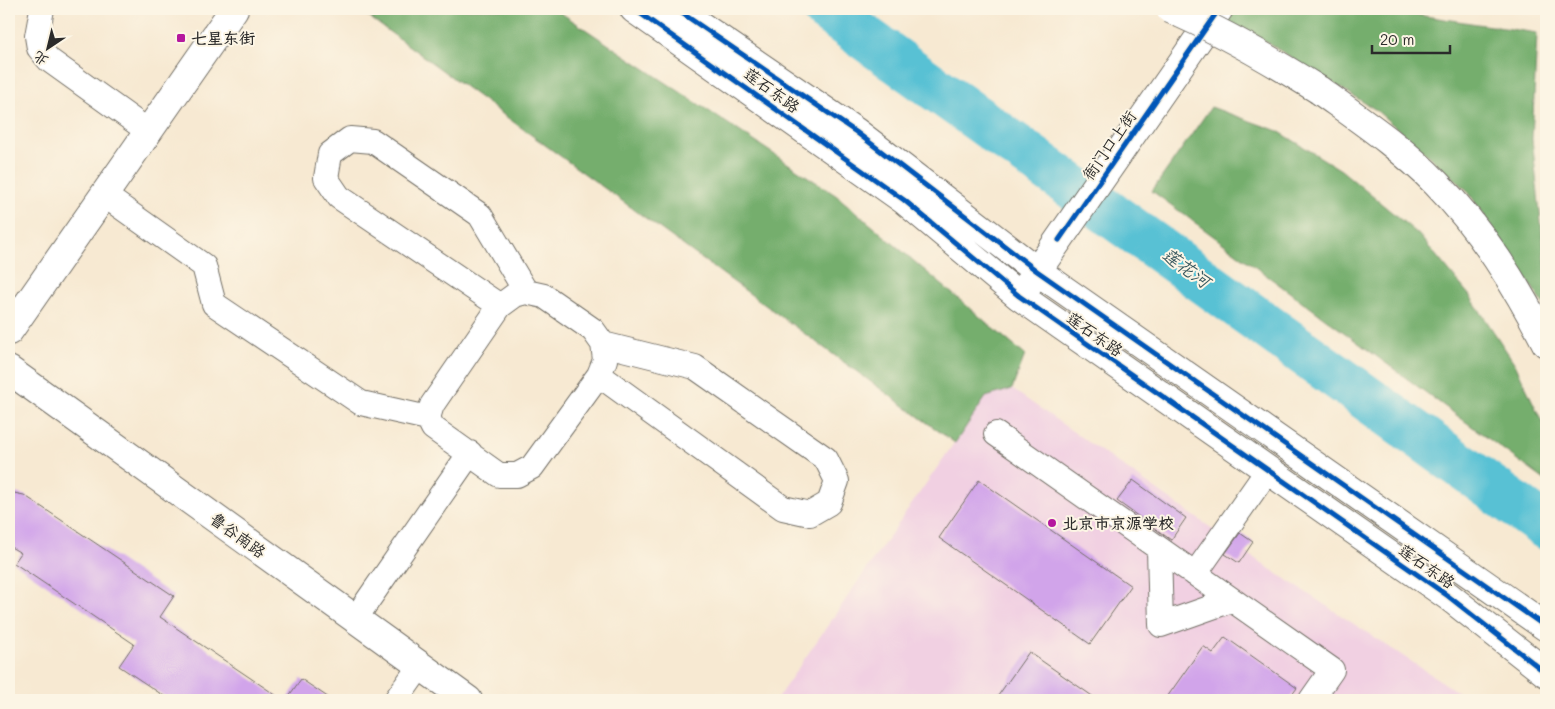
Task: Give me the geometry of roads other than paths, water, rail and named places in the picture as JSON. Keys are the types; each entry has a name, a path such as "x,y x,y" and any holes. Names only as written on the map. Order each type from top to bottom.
{"main road":[{"path":"9,331 234,9"},
{"name":"莲石东路","path":"634,9 904,200 1020,296 1448,596 1546,673"},
{"name":"莲石东路","path":"676,9 856,132 1037,271 1546,628"},
{"path":"1170,9 1255,50 1319,90 1378,133 1436,182 1484,239 1523,298 1546,343"},
{"name":"衙门口上街","path":"1020,296 1219,9"},
{"name":"鲁谷南路","path":"9,370 468,700"}],"street":[{"path":"42,9 37,36 39,48 49,60 148,131"},
{"path":"500,306 339,197 326,178 330,154 350,138 373,141 480,215 526,292"},
{"path":"104,195 204,266 214,304 361,403 428,418"},
{"path":"526,292 544,296 593,330 603,344 605,360 599,375 532,467 517,475 499,475 433,428 428,418 432,404 500,306 515,295 526,292"},
{"path":"599,375 783,508 810,514 829,502 837,480 826,459 695,368 603,344"},
{"path":"996,434 1332,670 1311,700"},
{"path":"355,619 470,454"},
{"path":"1195,574 1268,470"},
{"path":"1159,549 1162,625 1232,600"},
{"path":"396,700 420,666"}],"waterway":[{"name":"莲花河","path":"825,9 1546,527"}],"place":[{"name":"七星东街","path":"181,38"},
{"name":"北京市京源学校","path":"1052,523"}]}
